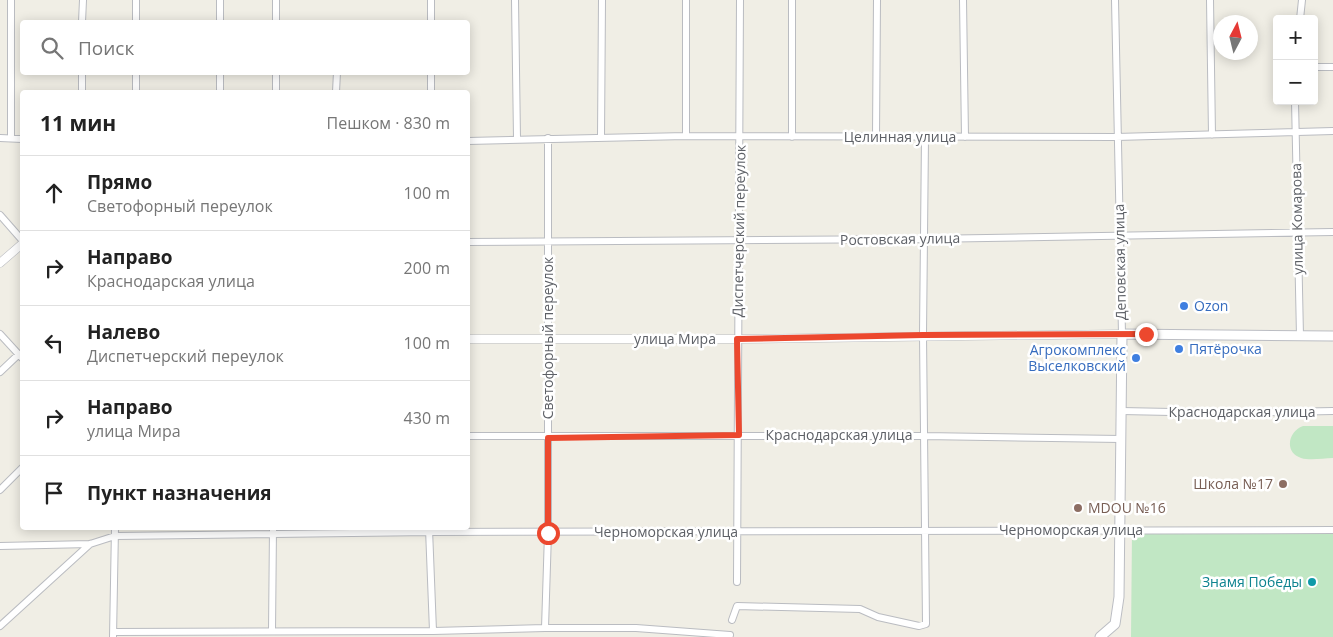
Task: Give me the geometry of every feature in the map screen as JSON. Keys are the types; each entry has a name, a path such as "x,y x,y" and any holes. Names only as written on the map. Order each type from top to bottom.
{"main road":[{"name":"улица Мира","path":"1122,334 1333,336"},
{"name":"Деповская улица","path":"1100,637 1115,624 1118,612 1122,334"}],"street":[{"path":"11,0 11,138"},
{"path":"82,20 83,0"},
{"path":"136,0 136,20"},
{"path":"220,0 220,20"},
{"path":"276,0 276,20"},
{"path":"431,0 431,20"},
{"path":"515,0 517,138"},
{"path":"601,137 602,0"},
{"path":"686,0 686,136"},
{"name":"Диспетчерский переулок","path":"737,582 739,532 737,339 740,240 740,0"},
{"path":"792,0 792,137"},
{"path":"876,136 877,0"},
{"path":"963,0 965,137"},
{"name":"Деповская улица","path":"1115,0 1116,137 1122,334"},
{"path":"1210,0 1212,135"},
{"path":"1300,15 1302,0"},
{"path":"1318,67 1333,67"},
{"path":"82,75 82,90"},
{"path":"136,75 136,90"},
{"path":"220,75 220,90"},
{"path":"276,75 276,90"},
{"path":"336,90 337,75"},
{"path":"431,75 432,90"},
{"name":"улица Комарова","path":"1295,105 1296,232 1300,336"},
{"name":"Целинная улица","path":"470,141 517,138 686,136 1116,137 1333,131"},
{"path":"732,620 737,606 756,606 860,609 878,617 919,626 926,624 923,335 925,137"},
{"path":"0,138 20,139"},
{"name":"Светофорный переулок","path":"545,628 548,533 548,138"},
{"path":"0,215 20,240"},
{"name":"Ростовская улица","path":"470,242 924,239 1333,232"},
{"path":"0,263 20,244"},
{"path":"0,334 20,355"},
{"name":"улица Мира","path":"470,339 737,339 923,335 1122,334"},
{"path":"0,372 20,357"},
{"name":"Краснодарская улица","path":"1121,411 1222,413 1333,411"},
{"name":"Краснодарская улица","path":"470,436 548,438 739,435 1121,439"},
{"path":"0,490 20,470"},
{"path":"115,530 114,635 545,628 636,628 730,635"},
{"path":"430,530 433,631"},
{"name":"Черноморская улица","path":"0,546 90,544 115,536 273,531 430,530 548,533 1333,530"},
{"path":"272,631 273,531"},
{"path":"0,626 90,544"}],"green space":[{"path":"1303,426 1333,426 1333,458 1301,458 1292,452 1290,447 1291,437 1294,432"},
{"path":"1132,532 1333,534 1333,637 1131,637"}],"place":[{"name":"Ozon","path":"1184,306"},
{"name":"Пятёрочка","path":"1179,349"},
{"name":"Агрокомплекс Выселковский","path":"1136,358"},
{"name":"Школа №17","path":"1283,484"},
{"name":"MDOU №16","path":"1078,508"},
{"name":"Знамя Победы","path":"1312,582"}],"route":[{"path":"548,533 548,438 739,435 737,339 923,335 1146,334"}]}
